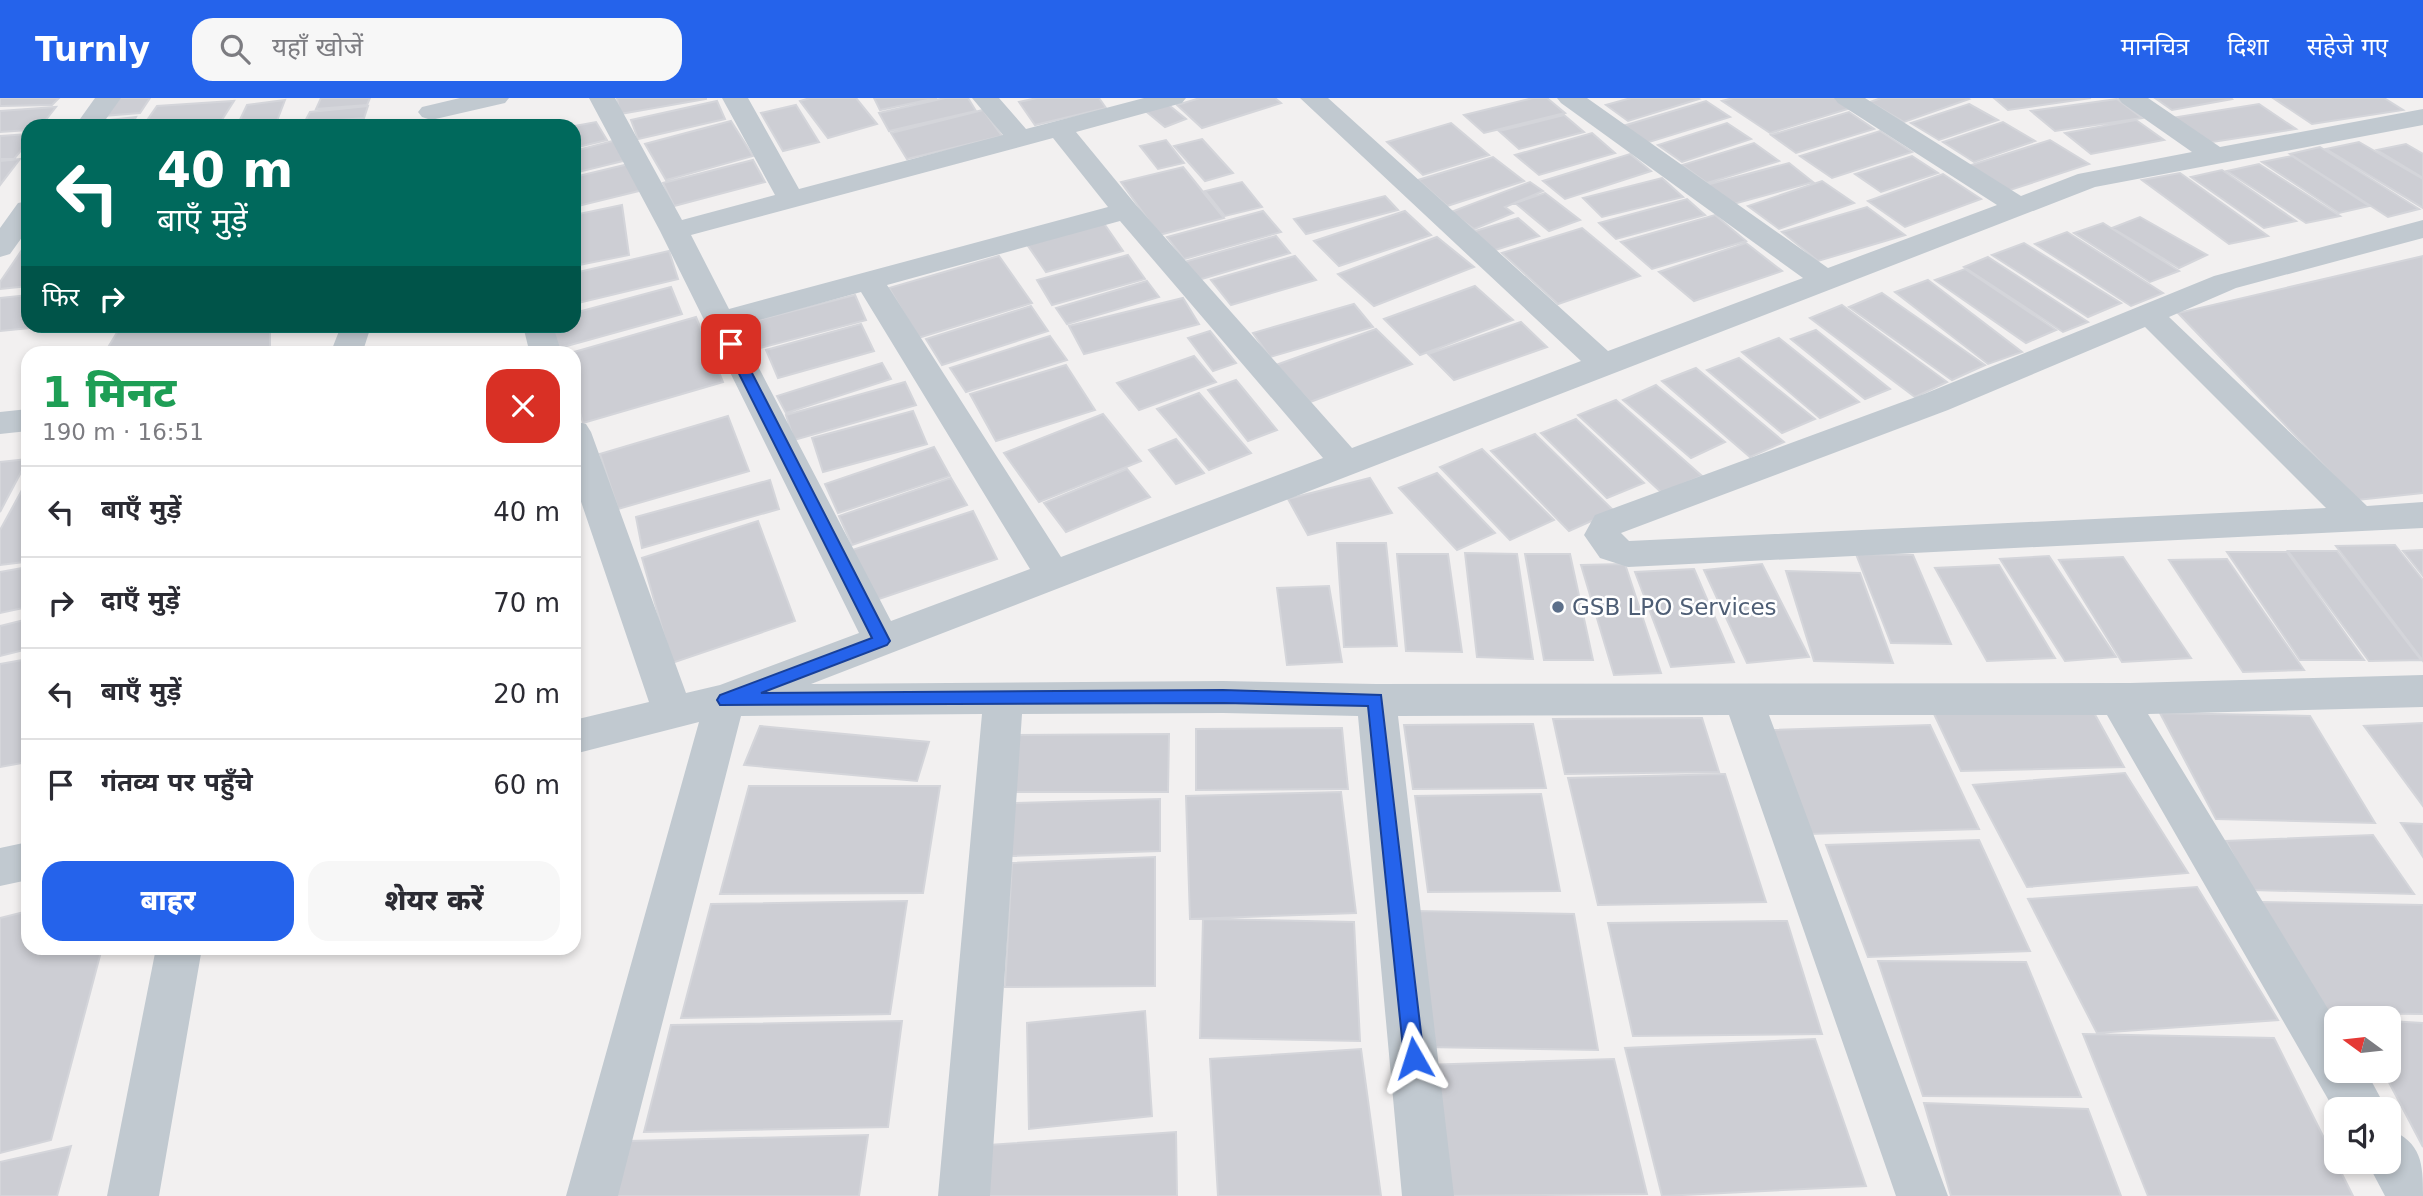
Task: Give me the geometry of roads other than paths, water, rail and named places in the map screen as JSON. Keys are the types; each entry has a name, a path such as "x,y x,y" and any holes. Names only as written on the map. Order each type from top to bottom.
{"street":[{"path":"93,119 108,98"},
{"path":"432,112 471,115 496,98"},
{"path":"602,98 674,231 882,641"},
{"path":"735,98 792,199"},
{"path":"985,98 1020,139"},
{"path":"674,231 1173,98"},
{"path":"1313,98 1604,365"},
{"path":"1570,98 1825,280"},
{"path":"1847,98 2018,206"},
{"path":"2131,98 2215,156"},
{"path":"2418,98 2423,101"},
{"path":"581,735 725,700 2088,180 2423,117"},
{"path":"1059,128 1126,211 1346,463"},
{"path":"719,321 1126,211"},
{"path":"0,248 21,219"},
{"path":"2423,229 2225,282 1936,402 1608,524 1602,535 1613,549 1628,555 2423,515"},
{"path":"868,279 1054,575"},
{"path":"2149,313 2359,519"},
{"path":"0,423 21,421"},
{"path":"581,452 673,713"},
{"path":"725,700 1223,697 1376,700 2118,699 2423,691"},
{"path":"1743,699 1922,1196"},
{"path":"2118,699 2324,1046"},
{"path":"592,1196 725,700"},
{"path":"964,1196 1003,700"},
{"path":"1376,700 1428,1196"},
{"path":"0,867 21,862"},
{"path":"132,1196 178,955"},
{"path":"2401,1174 2414,1196"}],"place":[{"name":"GSB LPO Services","path":"1558,607"}]}
